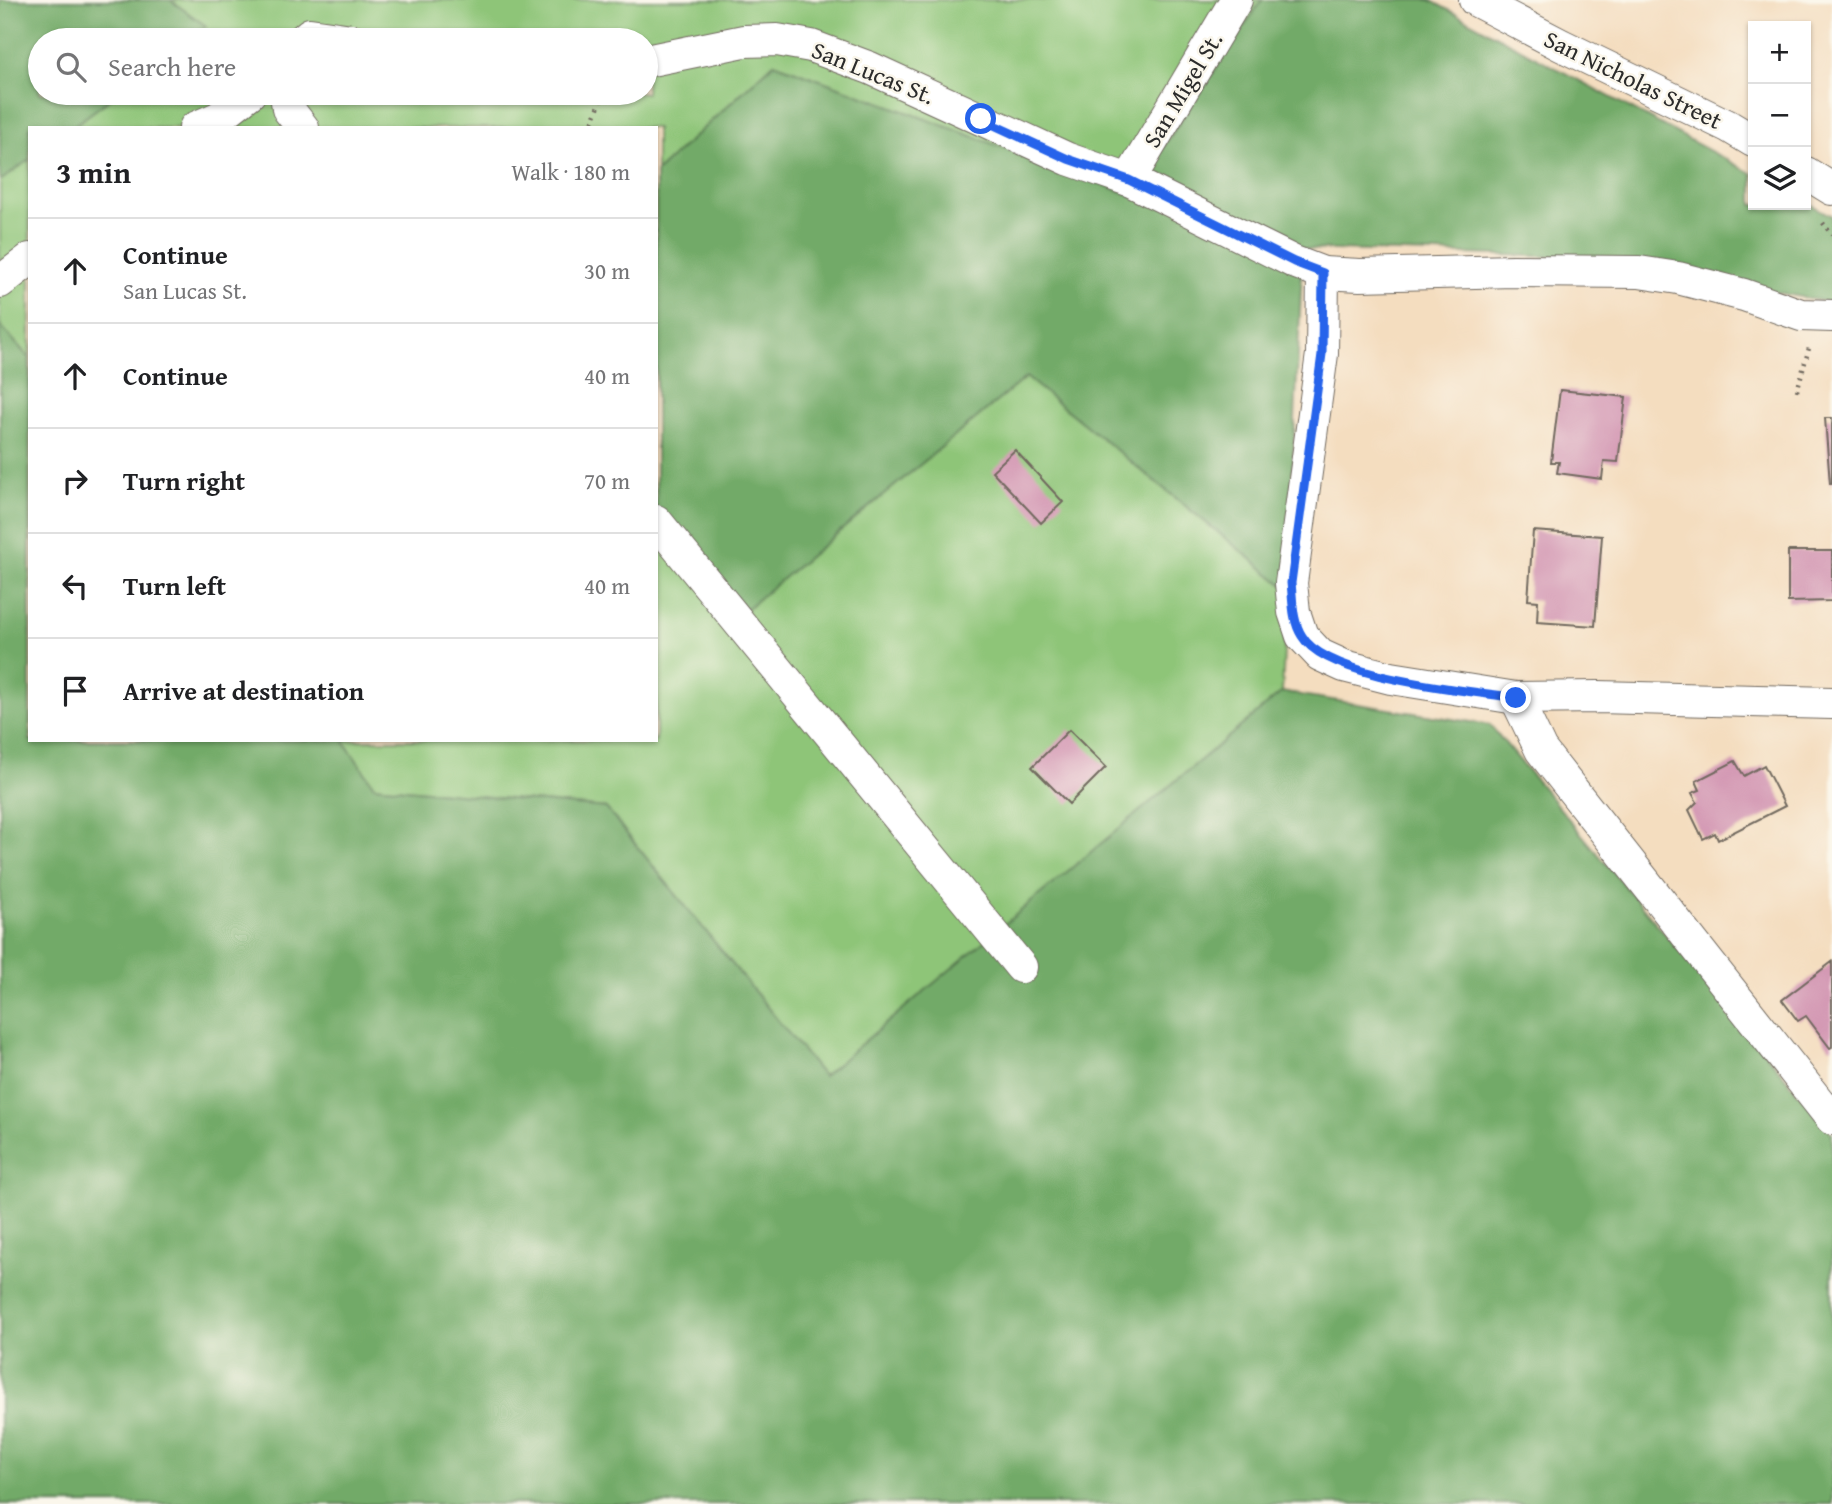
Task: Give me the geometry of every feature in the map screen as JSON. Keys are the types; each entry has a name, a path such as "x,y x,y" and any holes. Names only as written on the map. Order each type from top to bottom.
{"street":[{"name":"San Migel St.","path":"1129,180 1236,0"},
{"name":"San Nicholas Street","path":"1475,0 1748,138"},
{"name":"San Lucas St.","path":"658,59 744,41 776,40 811,46 870,68 1068,159 1129,180 1294,262 1323,273 1360,275 1513,271 1639,272 1678,278 1801,315 1825,316"},
{"path":"200,126 218,118 235,105"},
{"path":"288,105 301,126"},
{"path":"1811,176 1832,189"},
{"path":"0,282 28,261"},
{"path":"1323,273 1322,354 1291,583 1294,612 1302,636 1320,655 1344,666 1391,678 1516,698 1598,697 1832,703"},
{"path":"658,523 1021,967"},
{"path":"1516,698 1541,750 1832,1119"}],"path":[{"path":"591,126 599,105"},
{"path":"1797,391 1825,316"}],"green space":[{"path":"0,0 170,0 206,26 28,28 28,105 102,105 74,126 28,126 28,160 0,181"},
{"path":"170,0 1262,0 1132,195 774,63 658,170 658,126 74,126 102,105 658,105 658,28 203,28 206,26"},
{"path":"1262,0 1430,0 1748,171 1748,210 1811,210 1811,205 1832,216 1832,303 1597,258 1303,249 1287,588 1026,377 746,609 658,515 658,170 774,63 1131,195"},
{"path":"28,160 28,357 0,325 0,181"},
{"path":"0,325 28,357 28,742 344,742 374,786 606,808 823,1076 1282,692 1490,725 1832,1133 1832,1504 0,1504"},
{"path":"1026,377 1287,588 1282,692 823,1077 606,808 374,786 344,742 658,742 658,515 746,609"}],"building":[{"path":"1560,390 1626,397 1618,462 1604,461 1602,479 1557,473 1559,462 1551,462"},
{"path":"1825,418 1832,418 1832,484 1830,484"},
{"path":"1015,450 1063,502 1041,523 992,471"},
{"path":"1533,531 1602,536 1595,626 1537,622 1538,601 1528,600"},
{"path":"1788,551 1832,551 1832,601 1788,602"},
{"path":"1069,730 1106,767 1069,804 1032,767"},
{"path":"1735,761 1744,776 1764,765 1785,806 1718,840 1715,833 1703,839 1689,810 1697,802 1692,793 1700,790 1696,781"},
{"path":"1832,962 1830,1048 1806,1016 1798,1021 1782,1000"}],"route":[{"path":"981,119 1068,159 1129,180 1294,262 1323,273 1322,354 1291,583 1294,612 1302,636 1320,655 1344,666 1391,678 1516,698"}]}
